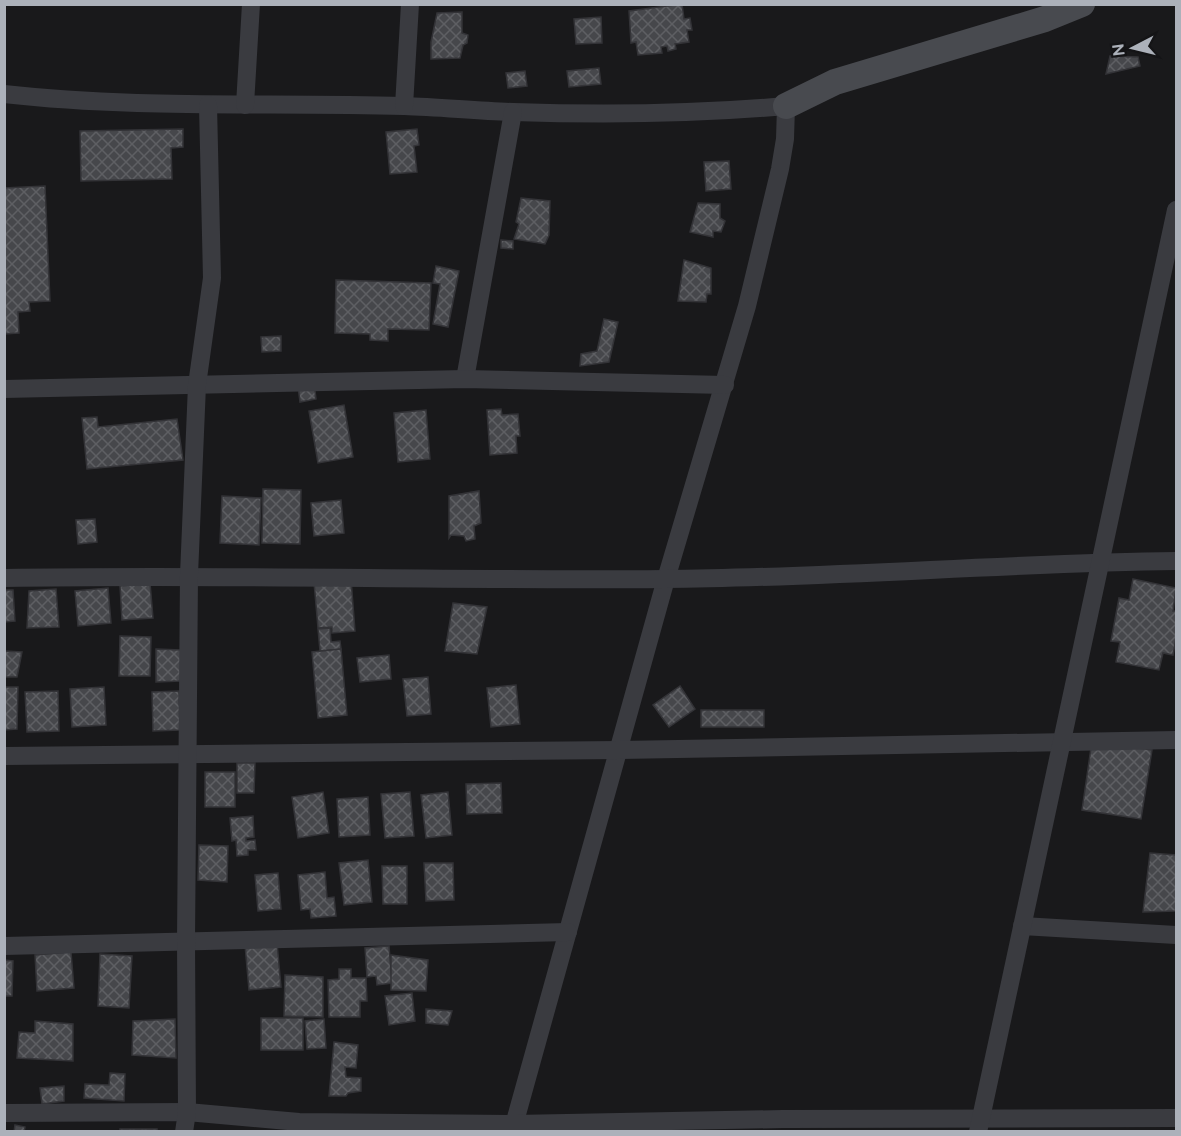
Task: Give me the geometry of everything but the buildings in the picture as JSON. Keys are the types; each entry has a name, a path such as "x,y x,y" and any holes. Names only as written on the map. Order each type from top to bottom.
{"street":[{"path":"245,105 250,4"},
{"path":"404,106 410,4"},
{"path":"4,94 97,101 208,105 404,106 513,112 604,113 786,106 835,82 1045,19 1082,4"},
{"path":"184,1131 188,1112 186,941 190,752 189,575 197,385 212,278 208,105"},
{"path":"513,1127 666,579 747,306 780,169 785,139 786,106"},
{"path":"465,379 513,112"},
{"path":"979,1125 1176,210"},
{"path":"4,389 465,379 724,385"},
{"path":"4,578 189,575 666,579 1176,561"},
{"path":"4,756 190,752 620,750 1062,740 1176,740"},
{"path":"1022,926 1176,935"},
{"path":"4,946 568,932"},
{"path":"4,1113 188,1112 299,1122 513,1127 979,1125 1176,1118"},
{"path":"277,1131 299,1122"},
{"path":"335,1122 356,1131"}]}
